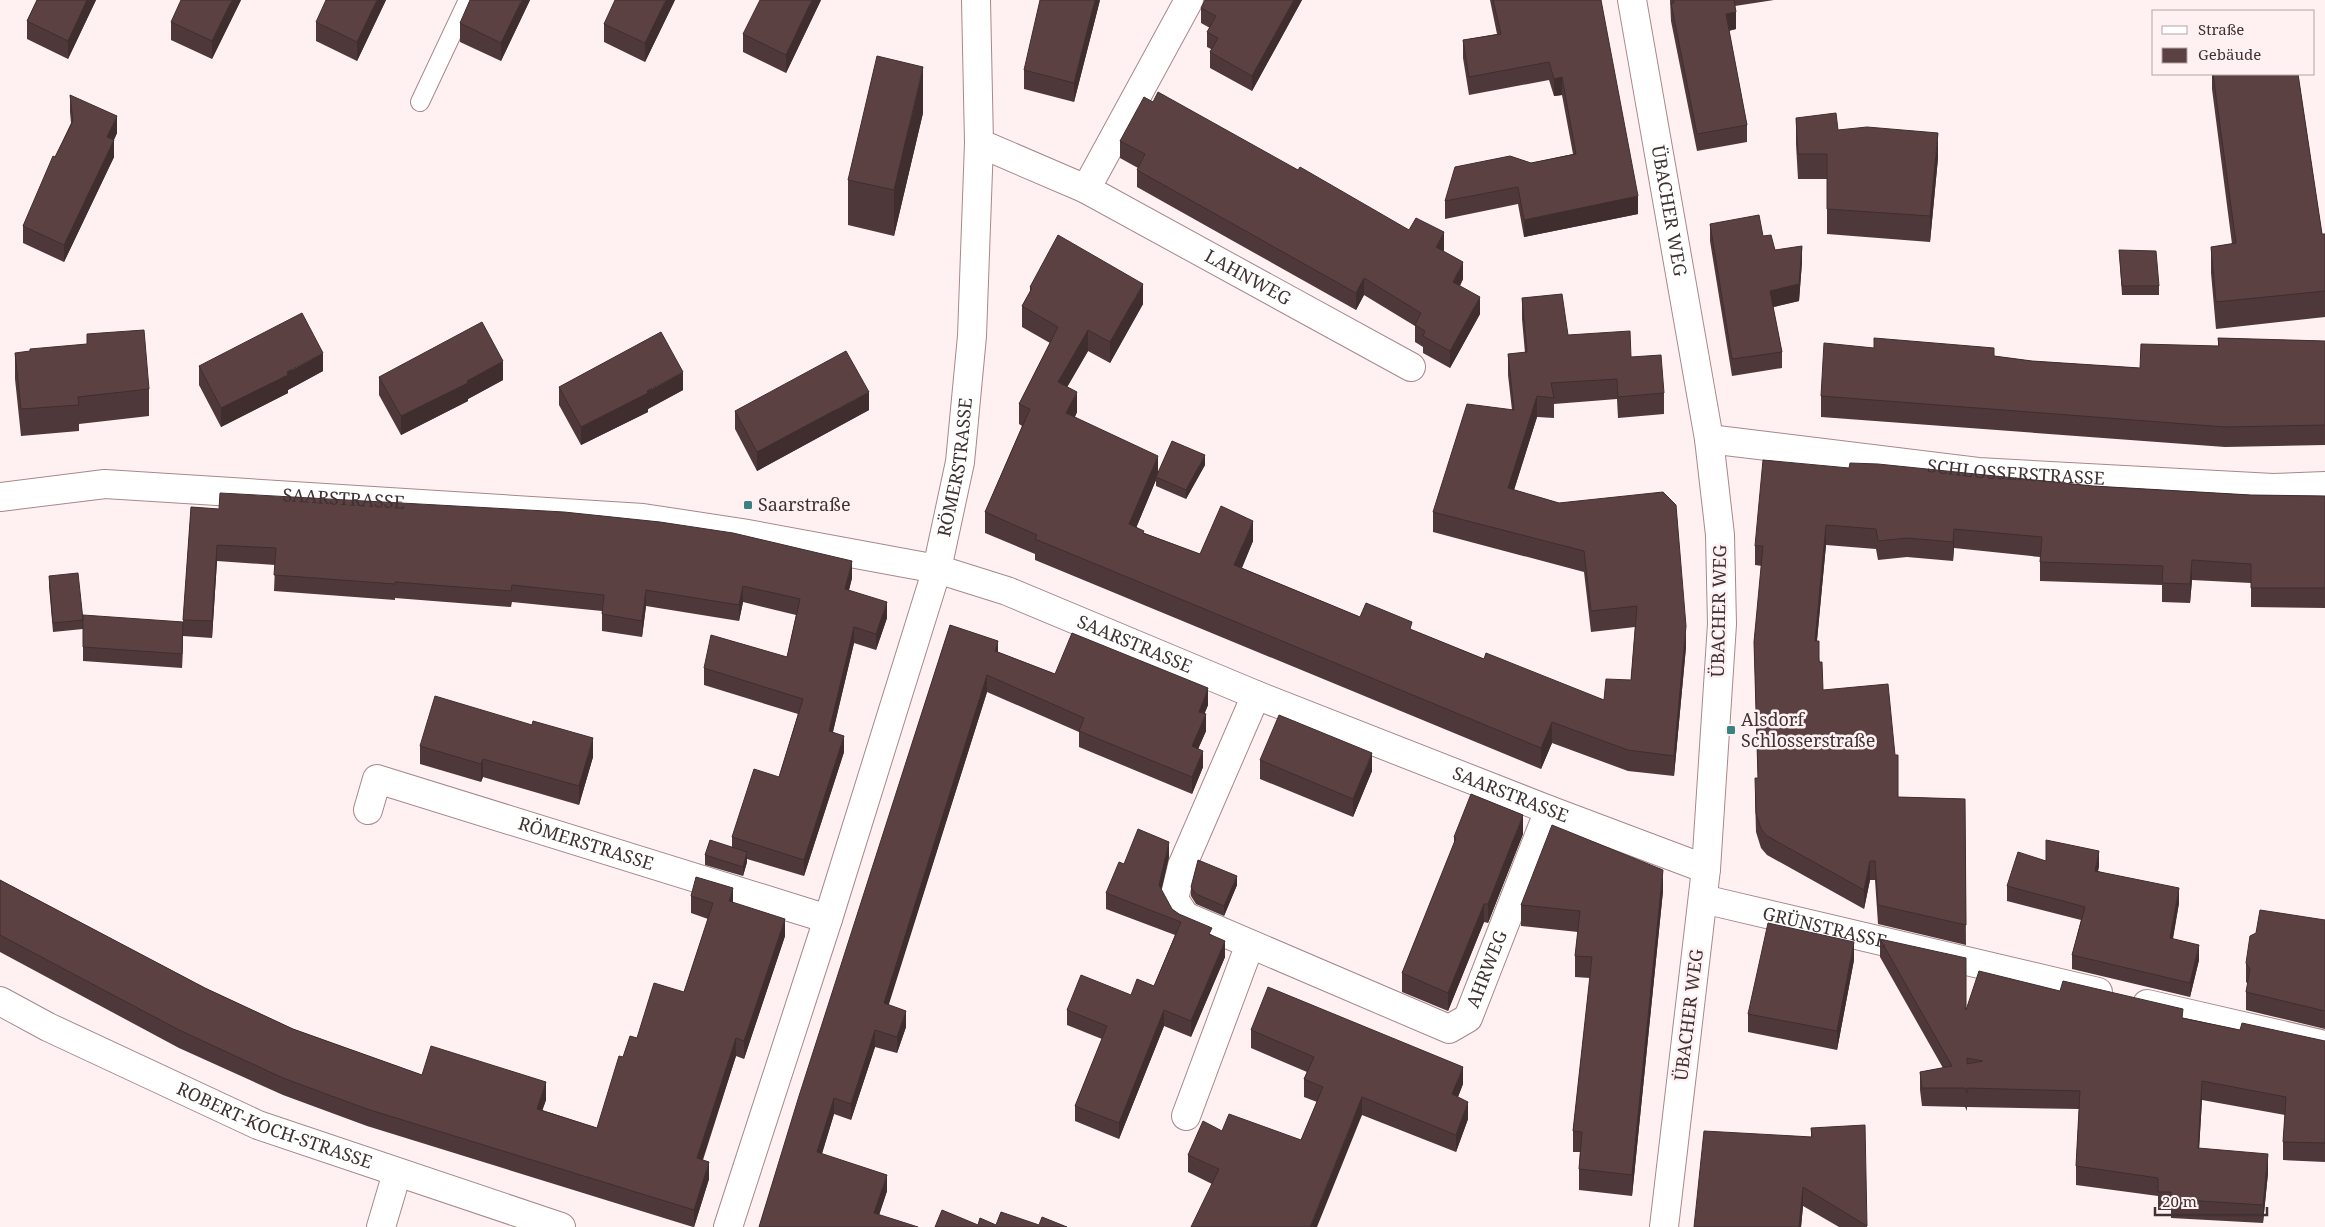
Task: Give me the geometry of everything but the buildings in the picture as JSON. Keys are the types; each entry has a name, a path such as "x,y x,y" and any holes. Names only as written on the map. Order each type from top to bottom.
{"street":[{"name":"RÖMERSTRASSE","path":"728,1227 828,919 937,569 960,462 972,336 979,144 976,0"},
{"path":"1086,189 1188,0"},
{"name":"ÜBACHER WEG","path":"1632,0 1709,439 1720,535 1722,624 1706,869 1664,1227"},
{"name":"LAHNWEG","path":"979,144 1086,189 1411,368"},
{"name":"SCHLOSSERSTRASSE","path":"1709,439 1978,472 2273,488 2325,486"},
{"name":"SAARSTRASSE","path":"0,497 105,484 633,517 742,533 937,569 1007,591 1256,694 1549,810 1706,869"},
{"name":"AHRWEG","path":"1256,694 1182,866 1174,899 1185,916 1450,1029 1468,1018 1549,810"},
{"name":"RÖMERSTRASSE","path":"368,810 377,779 828,919"},
{"name":"GRÜNSTRASSE","path":"1703,899 2325,1045"},
{"path":"1186,1116 1250,944"},
{"name":"ROBERT-KOCH-STRASSE","path":"0,1001 48,1027 258,1125 561,1227"},
{"path":"380,1227 397,1173"}],"lane":[{"path":"420,102 468,0"}],"place":[{"name":"Saarstraße","path":"748,505"},
{"name":"Alsdorf Schlosserstraße","path":"1731,730"}]}
